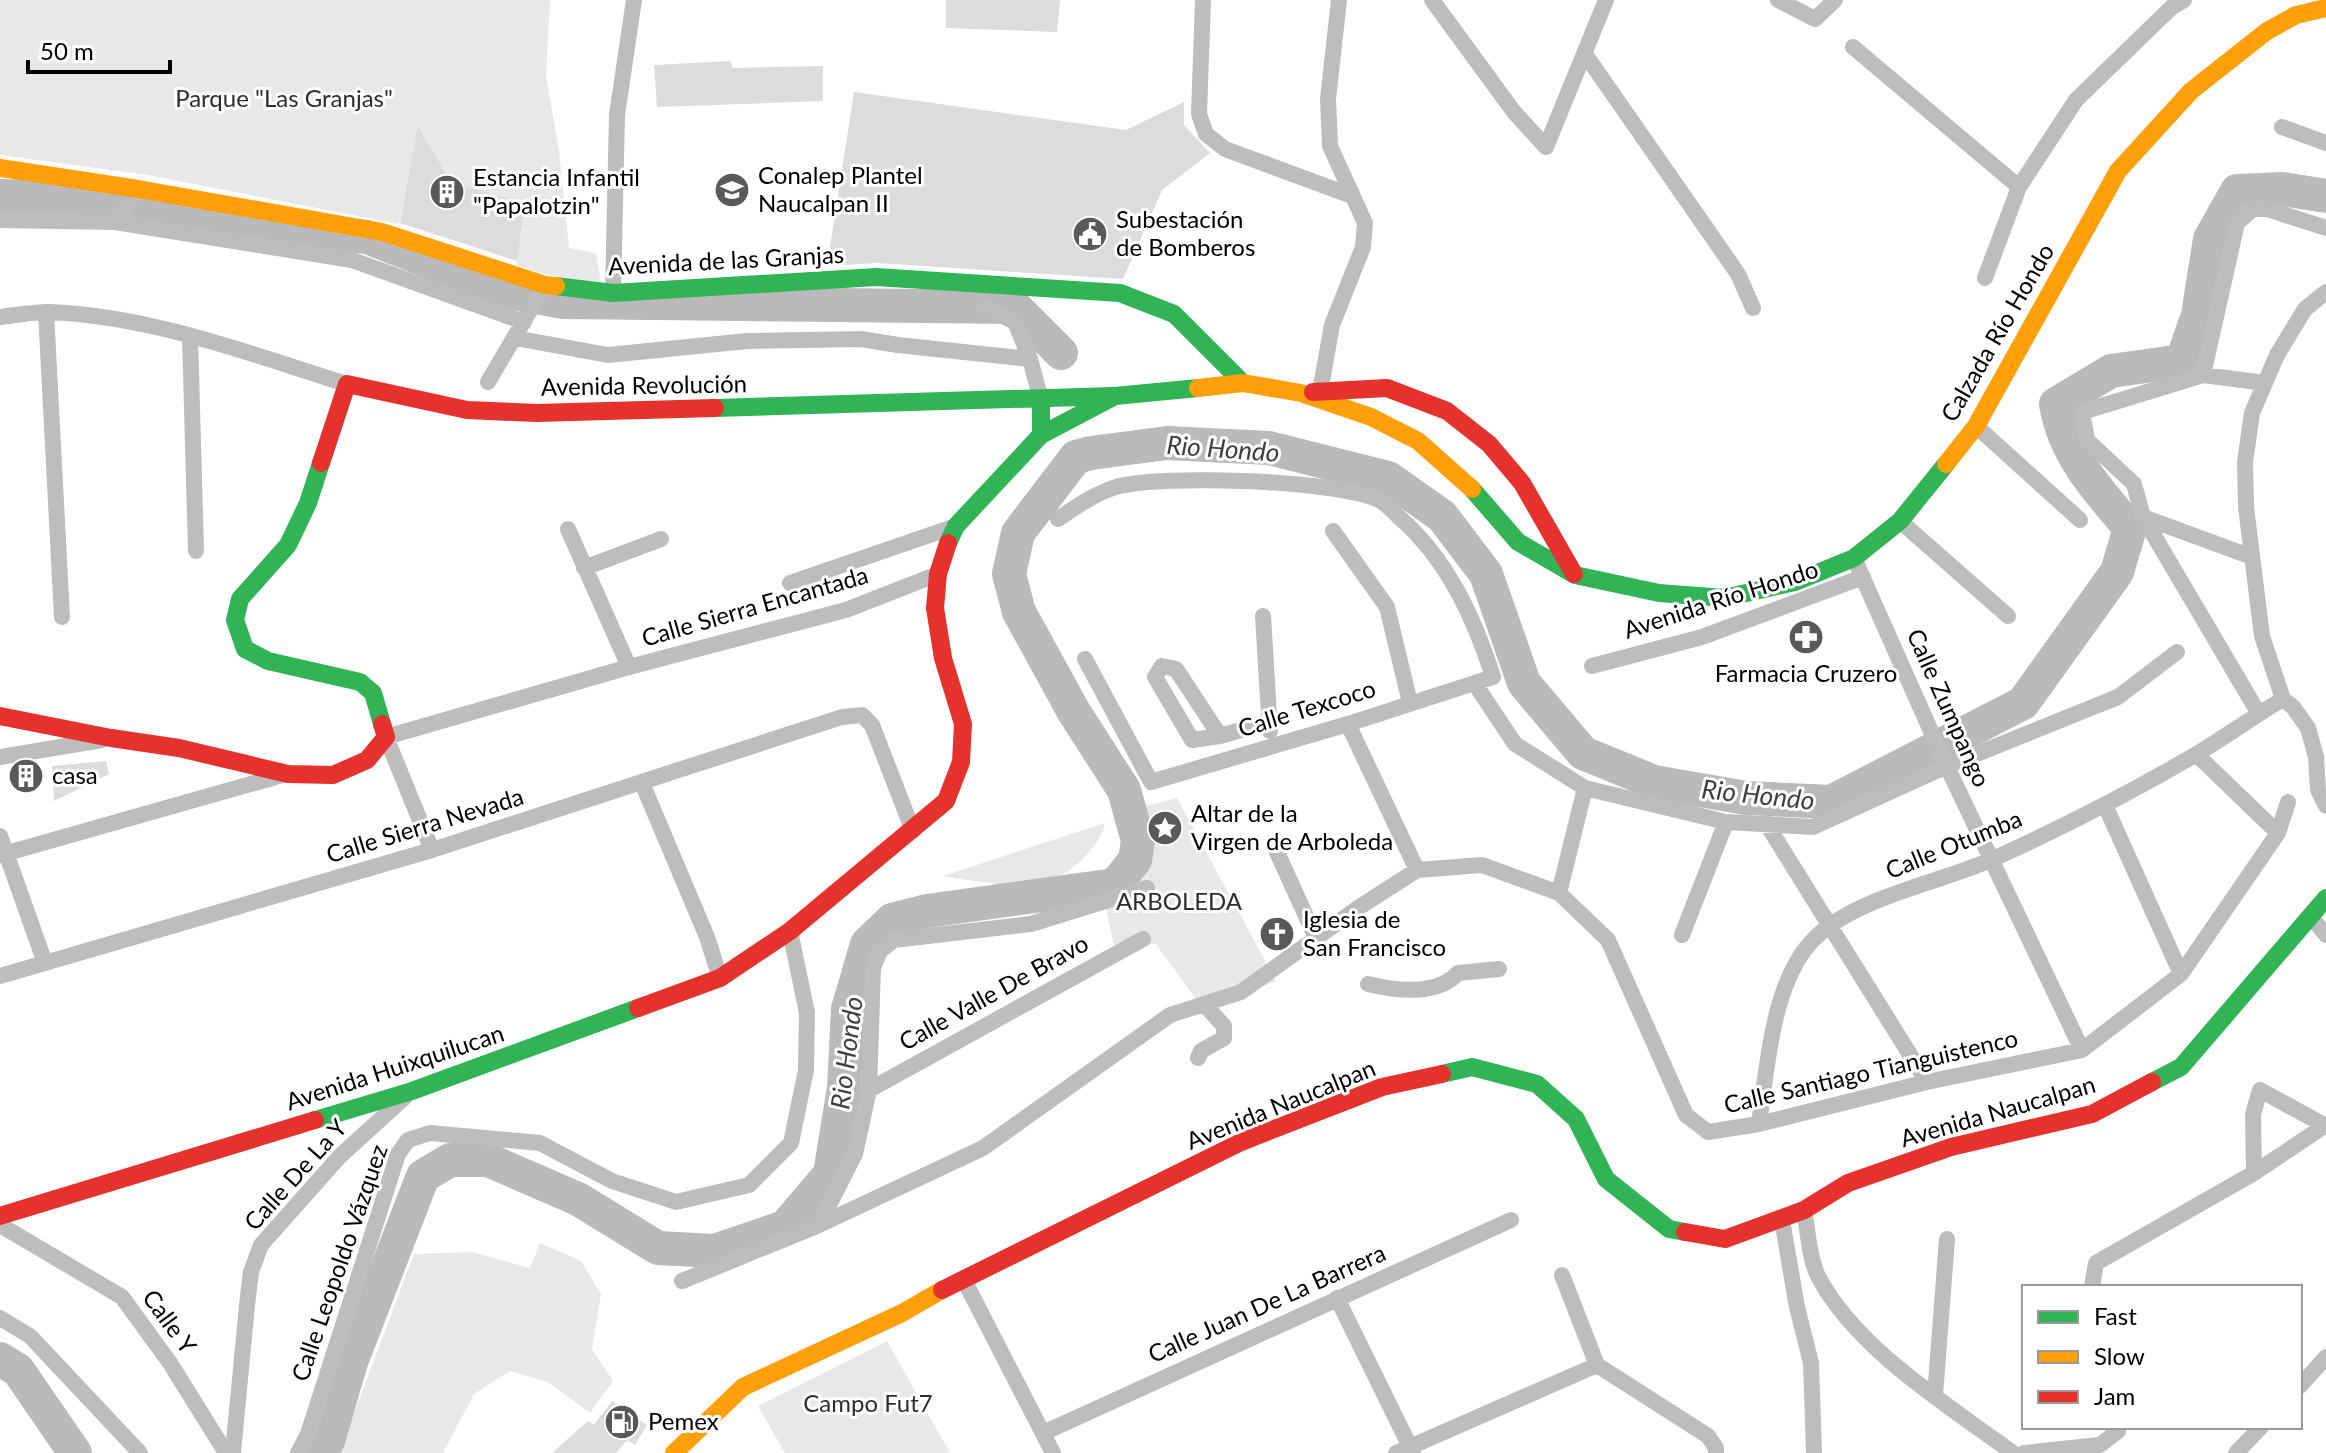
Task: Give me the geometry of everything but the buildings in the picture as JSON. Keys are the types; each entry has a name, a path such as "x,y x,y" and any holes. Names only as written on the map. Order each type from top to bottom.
{"main road":[{"name":"Calzada Río Hondo","path":"1575,575 1659,593 1724,598 1795,582 1854,558 1900,521 1976,426 2118,171 2191,91 2293,7 2324,8"},
{"name":"Avenida de las Granjas","path":"0,168 382,232 540,293 613,293 876,277 1120,293 1174,314 1243,383"},
{"name":"Avenida Revolución","path":"347,384 467,410 536,413 1041,400 1243,383 1310,392 1387,388 1447,411 1489,444 1522,483 1575,575"},
{"path":"0,716 179,748 288,774 333,775 367,760 386,737 373,693 360,682 268,661 245,649 235,620 240,599 288,545 308,503 347,384"},
{"name":"Avenida Revolución","path":"1310,392 1371,417 1418,441 1465,481 1518,542 1575,575"},
{"path":"790,931 946,801 961,762 963,724 943,658 935,608 938,574 944,551 956,526 1041,435 1115,396"},
{"path":"1041,400 1041,435"},
{"name":"Avenida Naucalpan","path":"674,1453 743,1387 902,1313 963,1278 1241,1142 1382,1087 1472,1067 1537,1084 1576,1119 1606,1179 1669,1229 1725,1239 1782,1220 1848,1183 1951,1147 2092,1114 2181,1067 2326,898"},
{"name":"Avenida Huixquilucan","path":"0,1216 412,1091 720,978 790,931"}],"street":[{"path":"613,293 617,115 634,0"},
{"path":"1203,0 1199,114 1206,134 1225,149 1352,196"},
{"path":"1310,392 1363,247 1365,223 1330,146 1328,99 1339,0"},
{"path":"1432,0 1514,112 1546,147 1606,0"},
{"path":"1778,0 1815,19 1835,0"},
{"path":"1985,278 2019,187 2076,100 2172,7 2184,0"},
{"path":"1853,47 2019,187"},
{"path":"1585,54 1738,274 1753,308"},
{"path":"2282,127 2326,143"},
{"path":"115,222 138,189"},
{"path":"2203,375 2237,223 2253,209 2267,209 2326,228"},
{"path":"0,220 115,222 352,260 524,322"},
{"path":"2326,292 2305,309 2277,355 2252,413 2245,462 2246,507 2262,636 2283,699 2308,728 2316,757 2318,790 2326,806"},
{"path":"488,382 540,293"},
{"path":"984,307 1015,322 1030,359 1041,400"},
{"path":"46,312 62,617"},
{"name":"Avenida Revolución","path":"0,317 46,312 118,318 190,336 347,384"},
{"path":"190,336 196,551"},
{"path":"515,338 608,355 747,341 861,339 1030,359"},
{"path":"2259,714 2143,517 2134,484 2087,440 2082,412 2203,375 2265,383"},
{"path":"1976,426 2080,520"},
{"path":"1058,519 1090,497 1120,486 1176,482 1235,481 1346,490 1382,502 1418,533 1444,567 1480,634 1485,680 1479,690 1515,744 1585,788 1726,822 1813,827 1944,761 2118,697 2177,652"},
{"path":"2143,517 2252,557"},
{"path":"1900,521 2008,616"},
{"path":"790,583 956,526"},
{"name":"Calle Sierra Encantada","path":"568,529 629,667"},
{"path":"1333,531 1387,607 1410,703"},
{"path":"584,568 661,539"},
{"name":"Calle Zumpango","path":"1854,558 1944,761 2082,1050"},
{"name":"Calle Sierra Encantada","path":"386,737 629,667 846,610 938,574"},
{"name":"Avenida Río Hondo","path":"1592,666 1702,637 1863,577"},
{"path":"1263,616 1272,745"},
{"name":"Calle Texcoco","path":"1085,659 1151,782 1485,680"},
{"path":"1220,736 1176,669 1162,666 1155,677 1192,740 1220,736 1268,722"},
{"name":"Calle Otumba","path":"1759,1124 1775,1012 1796,965 1812,941 1830,926 1859,909 1992,860 2105,805 2196,754 2283,699"},
{"name":"Calle Sierra Nevada","path":"0,976 432,850 842,717 862,715 872,725 913,831"},
{"path":"1348,724 1417,870"},
{"path":"386,737 432,850"},
{"path":"0,757 111,738"},
{"path":"2196,754 2278,833"},
{"path":"4,855 288,774"},
{"path":"642,783 707,937 720,978"},
{"path":"1559,893 1585,788"},
{"name":"Calle Santiago Tianguistenco","path":"819,1225 983,1148 1170,1015 1241,992 1417,870 1482,865 1559,893 1608,940 1686,1115 1708,1132 1759,1124 1927,1082 2082,1050 2181,974 2278,833 2288,802"},
{"path":"2105,805 2181,974"},
{"path":"1682,935 1726,822"},
{"path":"1766,823 1927,1082"},
{"path":"0,836 4,855 45,963"},
{"path":"1276,850 1316,938"},
{"path":"682,1281 819,1225 855,1154 869,1090 873,968 880,951 894,940 1031,924 1147,888"},
{"path":"2312,918 2326,935"},
{"name":"Calle Leopoldo Vázquez","path":"298,1453 308,1434 398,1154 408,1140 430,1133 540,1143 612,1181 676,1202 749,1185 791,1143 806,1070 807,1013 790,931"},
{"name":"Calle Valle De Bravo","path":"869,1090 1143,939"},
{"path":"1368,984 1393,990 1427,988 1449,982 1458,973 1499,969"},
{"path":"1198,1058 1201,1051 1224,1038 1224,1026 1204,1004"},
{"path":"2092,1285 2096,1263 2254,1173 2325,1125 2260,1090 2253,1114 2254,1173"},
{"name":"Calle De La Y","path":"233,1453 251,1272 261,1245 340,1156 412,1091"},
{"path":"1804,1210 1817,1275 1855,1329 1935,1396 2013,1453"},
{"name":"Calle Juan De La Barrera","path":"1043,1433 1511,1220"},
{"path":"1782,1220 1797,1307 1811,1363 1814,1453"},
{"name":"Calle Y","path":"0,1225 122,1297 170,1363 226,1453"},
{"path":"1935,1396 1947,1239"},
{"path":"1562,1275 1597,1365 1708,1436 1716,1453"},
{"path":"963,1278 1053,1453"},
{"path":"1337,1298 1406,1451 1597,1365"},
{"path":"0,1318 30,1336 140,1453"},
{"path":"2302,1384 2326,1357"},
{"path":"2024,1453 2100,1445 2118,1429"},
{"path":"2236,1453 2259,1429"}],"green space":[{"name":"Parque \"Las Granjas\"","path":"0,0 550,0 546,76 559,151 569,248 596,253 601,283 544,274 516,265 525,203 451,182 419,126 399,224 148,175 0,155"},
{"name":"ARBOLEDA","path":"1177,798 1276,981 1236,997 1199,1003 1155,943 1116,954 1105,904 1127,898 1141,872 1148,838 1138,808"},
{"path":"1105,823 1097,841 1073,868 1045,883 1007,885 943,876"},
{"path":"540,1243 581,1261 601,1294 592,1349 613,1381 590,1413 548,1382 510,1371 474,1394 443,1453 339,1453 414,1254 472,1252 530,1268"},
{"name":"Campo Fut7","path":"887,1341 950,1453 785,1453 758,1406"}],"waterway":[{"name":"Rio Hondo","path":"321,1453 328,1441 351,1362 423,1176 450,1160 488,1160 578,1199 658,1248 714,1251 785,1227 830,1174 844,1088 848,1009 867,944 892,920 927,911 1115,885 1135,860 1138,841 1124,790 1074,712 1019,612 1009,574 1018,533 1076,457 1167,443 1269,448 1388,478 1442,516 1486,574 1524,683 1583,753 1654,782 1746,798 1831,802 2023,703 2117,572 2130,528 2074,455 2056,404 2111,371 2182,361 2198,315 2210,239 2237,191 2283,189 2326,196"},
{"path":"0,196 98,198 157,214 367,237 504,291 563,302 1015,307 1061,353"},
{"name":"Rio Hondo","path":"0,1359 18,1370 75,1453"}],"traffic: fast":[{"path":"556,286 613,293 876,277 1120,293 1174,314 1243,383"},
{"path":"948,543 956,526 1041,435 1115,396 1198,388"},
{"path":"715,408 1113,396"},
{"path":"1041,400 1041,435"},
{"path":"321,463 308,503 288,545 240,599 235,620 245,649 268,661 360,682 373,693 382,724"},
{"path":"1472,489 1518,542 1575,575 1659,593 1724,598 1795,582 1854,558 1900,521 1946,464"},
{"path":"2152,1082 2181,1067 2326,898"},
{"path":"315,1120 412,1091 638,1008"},
{"path":"1442,1074 1472,1067 1537,1084 1576,1119 1606,1179 1669,1229 1685,1232"}],"traffic: slow":[{"path":"1946,464 1976,426 2118,171 2191,91 2267,31 2296,15 2326,8"},
{"path":"0,168 382,232 556,286"},
{"path":"1198,388 1243,383 1301,393 1371,417 1418,441 1472,489"},
{"path":"674,1453 743,1387 902,1313 942,1290"}],"traffic: jam":[{"path":"321,463 347,384 467,410 536,413 715,408"},
{"path":"1313,392 1387,388 1447,411 1489,444 1522,483 1574,574"},
{"path":"638,1008 720,978 790,931 946,801 961,762 963,724 943,658 935,608 938,574 948,543"},
{"path":"0,716 179,748 288,774 333,775 367,760 386,737 382,724"},
{"path":"942,1290 1241,1142 1382,1087 1442,1074"},
{"path":"1685,1232 1725,1239 1804,1210 1848,1183 1951,1147 2092,1114 2152,1082"},
{"path":"0,1216 315,1120"}],"place":[{"name":"Conalep Plantel Naucalpan II","path":"732,190"},
{"name":"Estancia Infantil \"Papalotzin\"","path":"447,192"},
{"name":"Subestación de Bomberos","path":"1090,234"},
{"name":"Farmacia Cruzero","path":"1806,637"},
{"name":"casa","path":"26,776"},
{"name":"Altar de la Virgen de Arboleda","path":"1165,828"},
{"name":"Iglesia de San Francisco","path":"1277,934"},
{"name":"Pemex","path":"622,1422"}]}
